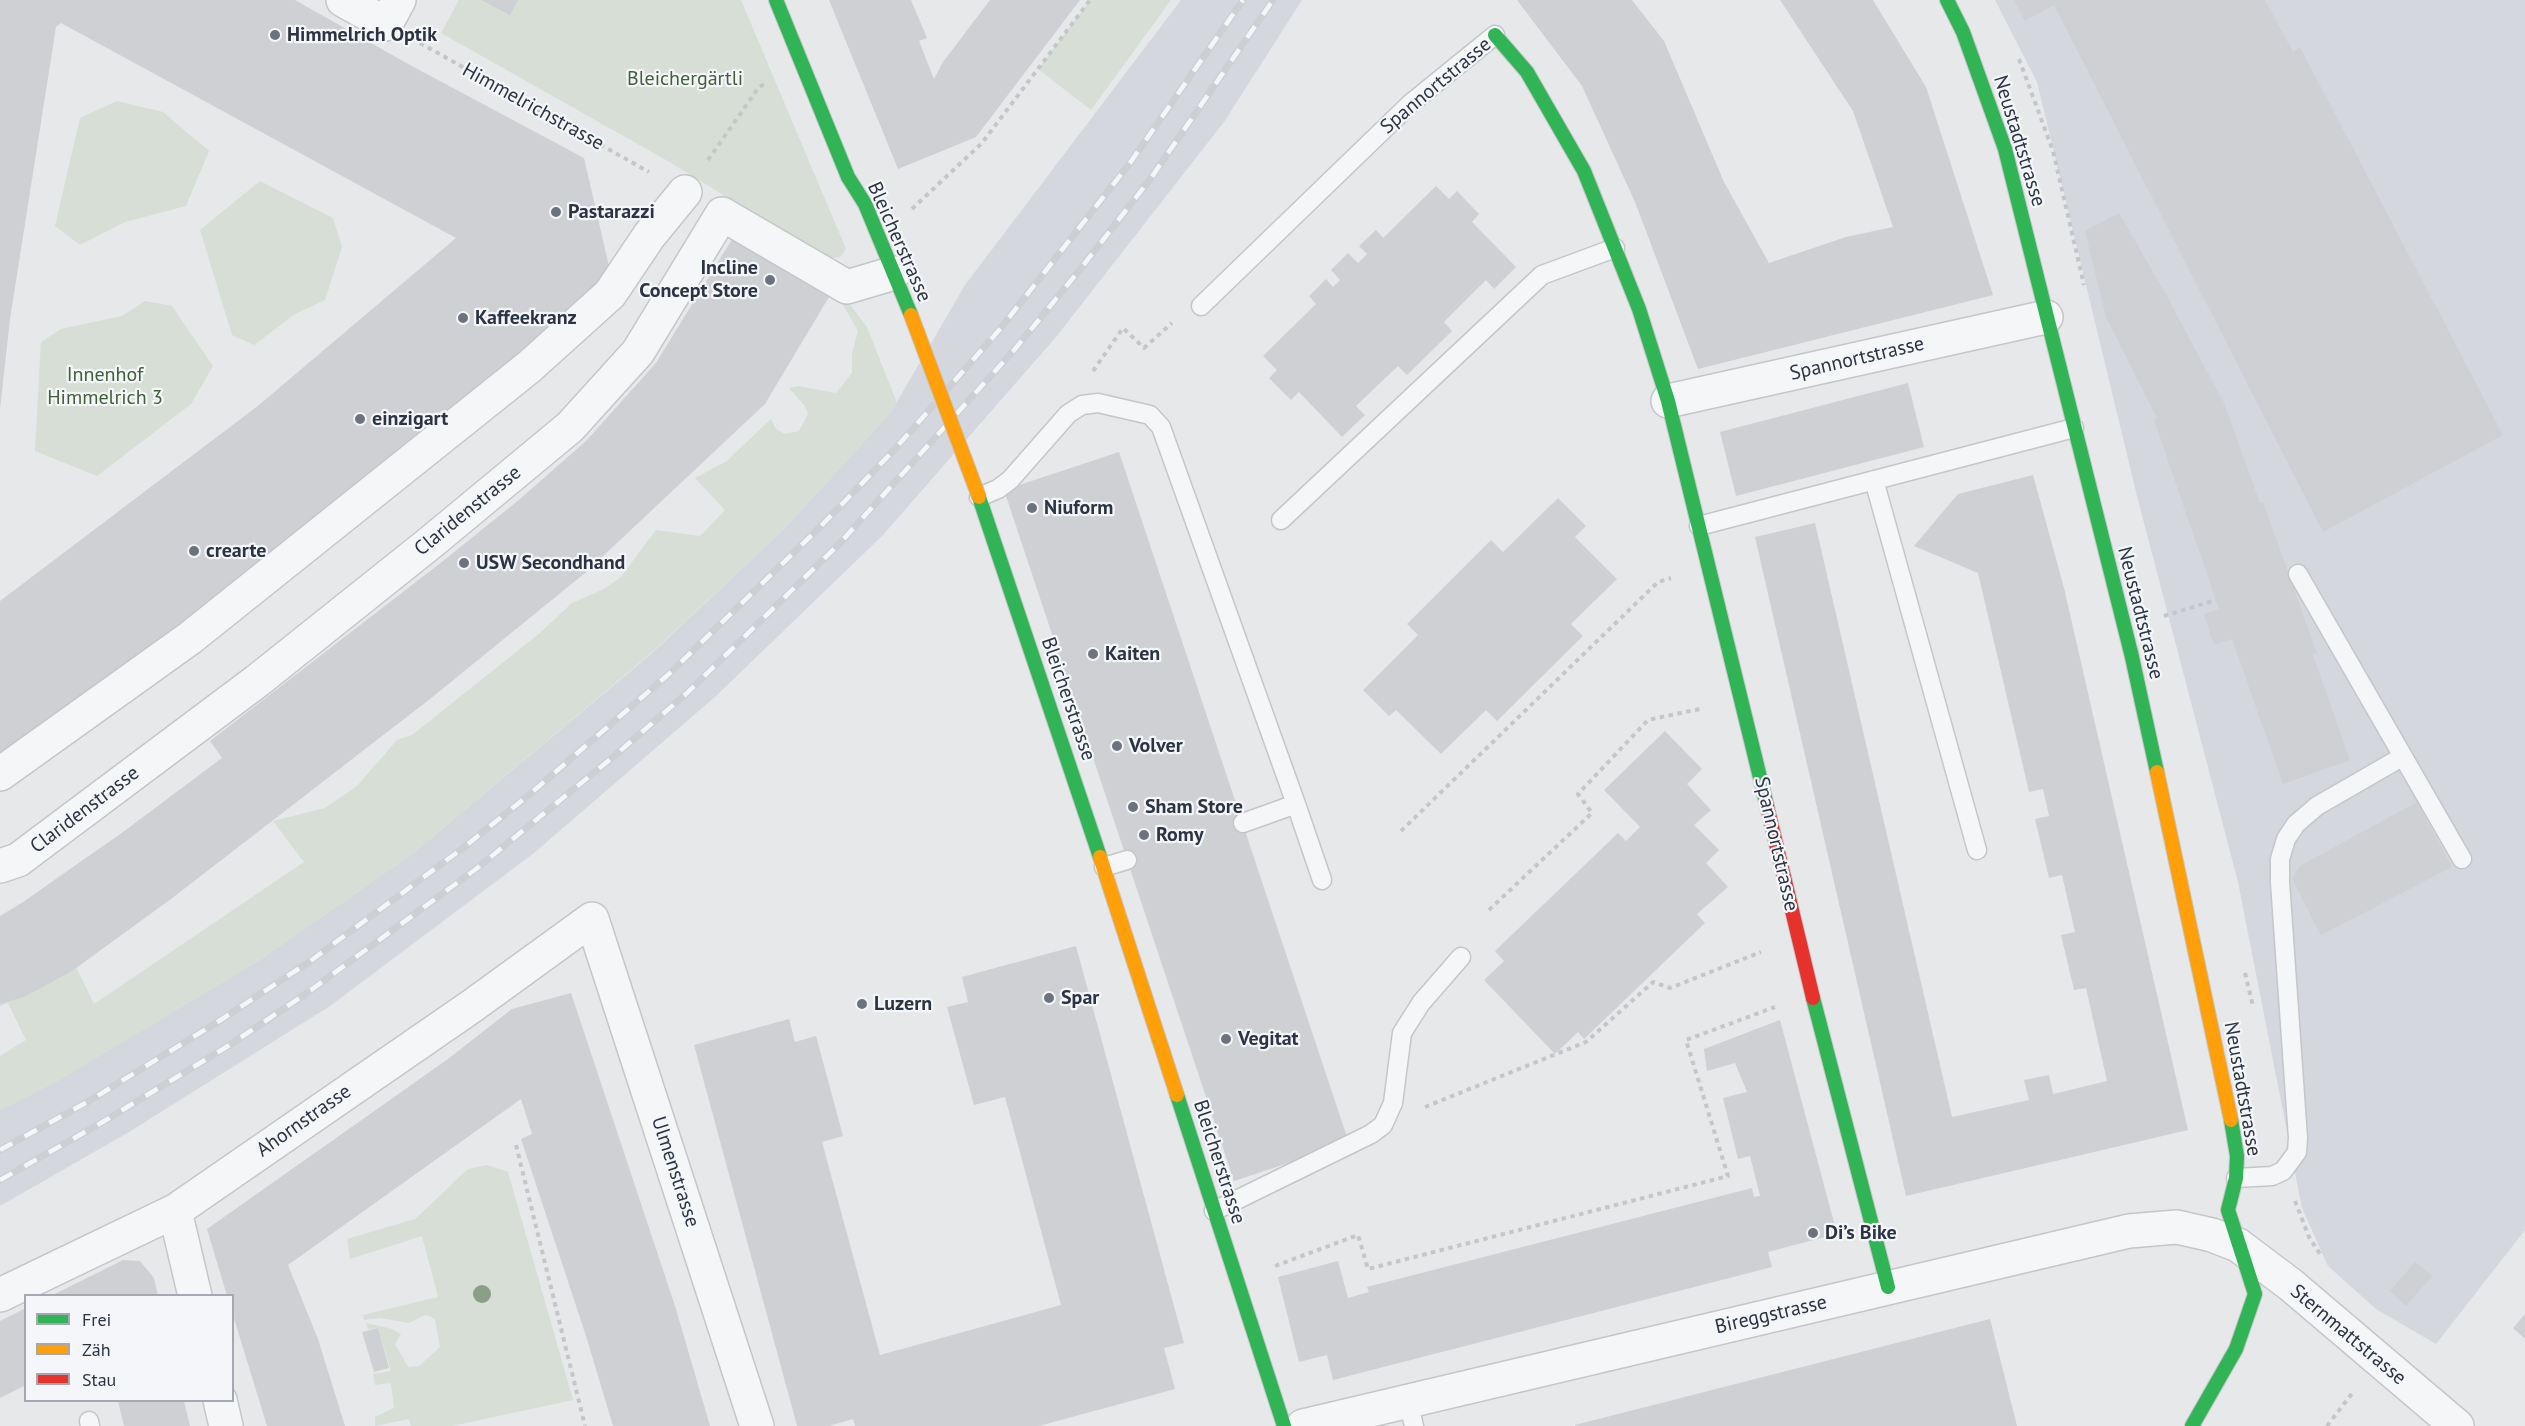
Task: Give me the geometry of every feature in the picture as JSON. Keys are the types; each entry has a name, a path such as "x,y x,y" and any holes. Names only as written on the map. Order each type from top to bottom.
{"street":[{"path":"343,0 392,12"},
{"name":"Bleicherstrasse","path":"776,0 848,177 866,204 979,497 1104,867 1284,1426"},
{"name":"Neustadtstrasse","path":"1947,0 1963,32 2005,149 2134,669 2233,1127 2237,1156 2236,1178 2228,1210 2255,1294 2235,1348 2192,1426"},
{"name":"Spannortstrasse","path":"1495,35 1527,72 1584,171 1639,309 1668,401 1742,699 1797,937 1888,1287"},
{"path":"0,774 190,638 529,367 610,294 649,236 685,192"},
{"name":"Claridenstrasse","path":"0,866 18,860 219,710 430,543 570,427 638,352 722,214 847,287 894,273"},
{"name":"Spannortstrasse","path":"1668,401 2046,317"},
{"name":"Ahornstrasse","path":"0,1294 175,1211 592,919"},
{"name":"Ulmenstrasse","path":"592,919 757,1426"},
{"path":"175,1211 195,1294"},
{"name":"Bireggstrasse","path":"1303,1426 1411,1413 1888,1287 2129,1231 2177,1227 2212,1235 2238,1245"},
{"name":"Sternmattstrasse","path":"2238,1245 2291,1285 2457,1426"},
{"path":"220,1402 226,1426"}],"lane":[{"name":"Spannortstrasse","path":"1200,306 1410,104 1495,35"},
{"path":"1281,520 1542,275 1616,248"},
{"path":"979,497 998,489 1010,480 1068,414 1082,405 1098,403 1150,415 1161,427 1322,880"},
{"path":"1699,526 2074,428"},
{"path":"1874,480 1977,850"},
{"path":"2298,574 2462,859"},
{"path":"2236,1178 2272,1176 2283,1171 2297,1152 2298,1138 2280,882 2280,859 2286,839 2296,824 2318,806 2402,757"},
{"path":"1243,823 1296,804"},
{"path":"1104,867 1127,860"},
{"path":"1214,1210 1371,1134 1383,1125 1393,1103 1402,1033 1421,1003 1461,957"}],"path":[{"path":"880,240 982,143 1090,0"},
{"name":"Himmelrichstrasse","path":"392,12 685,192"},
{"path":"685,192 759,87 774,81"},
{"path":"1082,405 1086,380 1123,328 1144,348 1184,312 1200,306"},
{"path":"1401,831 1658,582 1709,565"},
{"path":"2160,617 2216,600"},
{"path":"1489,909 1592,813 1578,794 1648,720 1742,699"},
{"path":"1383,1125 1586,1042 1653,982 1670,988 1797,937"},
{"path":"1280,1264 1358,1236 1368,1269 1728,1176 1686,1040 1812,993"},
{"path":"516,1145 585,1426"}],"shaded area":[{"path":"1181,0 1302,0 1224,122 1056,337 883,535 716,696 534,853 330,1006 129,1132 0,1206 0,1110 57,1081 261,959 412,854 651,654 784,529 891,412 965,285"},
{"path":"1995,0 2525,0 2525,1230 2436,1344 2376,1309 2328,1266 2302,1208 2238,882 2137,496 2037,82"}],"green space":[{"name":"Bleichergärtli","path":"459,0 741,0 846,249 840,257 828,259 666,160 441,33"},
{"path":"1090,0 1171,0 1091,110 1038,69"},
{"path":"117,101 163,112 209,151 186,206 125,222 80,245 55,226 80,118"},
{"path":"260,181 333,218 342,247 325,300 295,314 254,345 232,335 200,230"},
{"path":"845,298 867,327 897,403 784,529 651,653 412,854 261,959 57,1081 0,1110 0,1056 26,1040 8,1003 0,1006 0,994 76,967 94,1004 304,862 273,821 325,808 357,786 397,740 412,735 540,633 572,603 602,590 620,578 656,530 700,536 725,510 695,478 727,461 771,419 776,429 785,434 799,431 808,414 805,406 789,388 798,386 836,393 852,373 852,354 858,331 842,303"},
{"name":"Innenhof Himmelrich 3","path":"145,301 172,306 213,366 191,404 97,476 35,451 41,342 61,329 122,316"},
{"path":"487,1165 508,1172 573,1400 452,1426 411,1426 409,1419 375,1426 375,1417 394,1408 391,1383 375,1385 373,1374 391,1371 378,1328 368,1329 366,1323 392,1329 401,1334 395,1344 408,1367 419,1366 440,1347 435,1320 430,1316 424,1315 409,1323 380,1318 364,1320 363,1315 438,1297 422,1236 350,1259 347,1239 415,1219 468,1169"}],"building":[{"path":"0,0 295,0 410,65 584,158 612,279 433,433 0,768 0,601 259,405 456,238 61,23 56,27 10,319 0,409"},
{"path":"481,0 518,0 510,15"},
{"path":"829,0 911,0 927,38 919,41 934,79 943,62 990,0 1080,0 976,137 898,169"},
{"path":"1517,0 1632,0 1664,41 1724,182 1769,263 1846,237 1893,227 1853,111 1780,0 1873,0 1926,87 1993,295 1698,369 1635,202 1582,86"},
{"path":"2014,0 2265,0 2293,52 2300,47 2503,435 2323,532 2054,5 2025,21"},
{"path":"1436,186 1449,199 1457,191 1479,214 1472,222 1516,267 1494,289 1486,280 1444,322 1452,331 1407,375 1398,366 1356,406 1365,415 1342,437 1299,392 1291,400 1269,378 1277,370 1263,356 1316,304 1309,296 1326,279 1333,287 1340,280 1331,270 1348,253 1358,263 1367,254 1359,246 1376,230 1383,238"},
{"path":"2119,213 2224,403 2260,503 2263,502 2317,653 2313,655 2350,760 2283,784 2232,639 2214,645 2204,614 2219,609 2154,420 2157,418 2106,317 2085,231"},
{"path":"734,236 832,292 765,404 585,573 430,699 171,899 72,971 24,997 0,1004 0,916 123,832 222,758 210,741 443,561 520,499 586,441 656,363"},
{"path":"1908,383 1924,447 1736,496 1720,432"},
{"path":"1119,452 1349,1143 1234,1181 1004,490"},
{"path":"2033,475 2064,588 2188,1130 1906,1196 1755,537 1815,523 1952,1117 2029,1100 2024,1080 2049,1075 2053,1094 2107,1081 2086,988 2074,990 2061,935 2075,932 2062,875 2049,878 2035,819 2049,816 2043,789 2029,792 1978,573 1914,546 1958,494"},
{"path":"1558,498 1586,526 1575,537 1617,579 1571,624 1583,636 1497,721 1486,710 1441,754 1396,710 1389,716 1363,690 1418,635 1407,624 1491,540 1503,552"},
{"path":"1665,731 1702,769 1687,784 1711,810 1694,825 1719,850 1706,863 1728,887 1697,914 1705,923 1584,1039 1578,1032 1555,1054 1484,980 1504,961 1495,951 1618,833 1626,841 1640,827 1604,790"},
{"path":"2417,802 2452,867 2321,935 2292,878 2300,866"},
{"path":"1076,946 1184,1343 1164,1348 1175,1389 1039,1426 855,1426 853,1419 829,1426 797,1426 694,1045 789,1019 795,1042 816,1036 843,1136 822,1142 880,1355 1061,1305 1005,1097 974,1105 947,1007 968,1002 962,977"},
{"path":"571,993 676,1309 710,1426 613,1426 521,1139 532,1134 521,1099 288,1265 318,1339 345,1426 267,1426 234,1319 234,1294 226,1294 207,1229 448,1059 512,1009"},
{"path":"1780,1020 1837,1234 1768,1252 1772,1267 1333,1380 1327,1355 1299,1362 1278,1277 1338,1261 1348,1298 1369,1292 1367,1287 1752,1188 1754,1197 1760,1196 1750,1156 1738,1159 1723,1098 1747,1092 1735,1063 1707,1071 1704,1049"},
{"path":"123,1260 140,1261 154,1278 158,1294 55,1294"},
{"path":"2415,1262 2432,1276 2406,1306 2390,1291"},
{"path":"24,1309 24,1386 0,1398 0,1321"},
{"path":"2525,1314 2525,1339 2513,1328"},
{"path":"1990,1319 2017,1426 1575,1426 1575,1425"},
{"path":"378,1328 389,1368 374,1372 362,1332"},
{"path":"118,1402 184,1402 190,1426 124,1426"}],"railway":[{"path":"0,1150 89,1101 216,1023 309,962 463,848 530,794 670,673 819,528 895,449 1000,329 1130,163 1243,0"},
{"path":"0,1180 101,1123 228,1046 307,993 476,869 686,694 840,543 1015,349 1151,178 1273,0"}],"traffic: fast":[{"path":"776,0 848,177 865,204 911,315"},
{"path":"1947,0 1963,32 2005,149 2132,657 2157,772"},
{"path":"1495,35 1527,72 1584,171 1639,309 1668,401 1766,802"},
{"path":"979,497 1100,857"},
{"path":"1813,998 1888,1287"},
{"path":"1177,1095 1284,1426"},
{"path":"2192,1426 2236,1349 2255,1294 2228,1210 2236,1178 2237,1156 2231,1120"}],"traffic: slow":[{"path":"911,315 979,497"},
{"path":"2157,772 2231,1120"},
{"path":"1100,857 1177,1095"}],"traffic: jam":[{"path":"1766,802 1813,998"}],"place":[{"name":"Himmelrich Optik","path":"275,35"},
{"name":"Pastarazzi","path":"556,212"},
{"name":"Incline Concept Store","path":"770,280"},
{"name":"Kaffeekranz","path":"463,318"},
{"name":"einzigart","path":"360,419"},
{"name":"Niuform","path":"1032,508"},
{"name":"crearte","path":"194,551"},
{"name":"USW Secondhand","path":"464,563"},
{"name":"Kaiten","path":"1093,654"},
{"name":"Volver","path":"1117,746"},
{"name":"Sham Store","path":"1133,807"},
{"name":"Romy","path":"1144,835"},
{"name":"Spar","path":"1049,998"},
{"name":"Luzern","path":"862,1004"},
{"name":"Vegitat","path":"1226,1039"},
{"name":"Di’s Bike","path":"1813,1233"}]}
